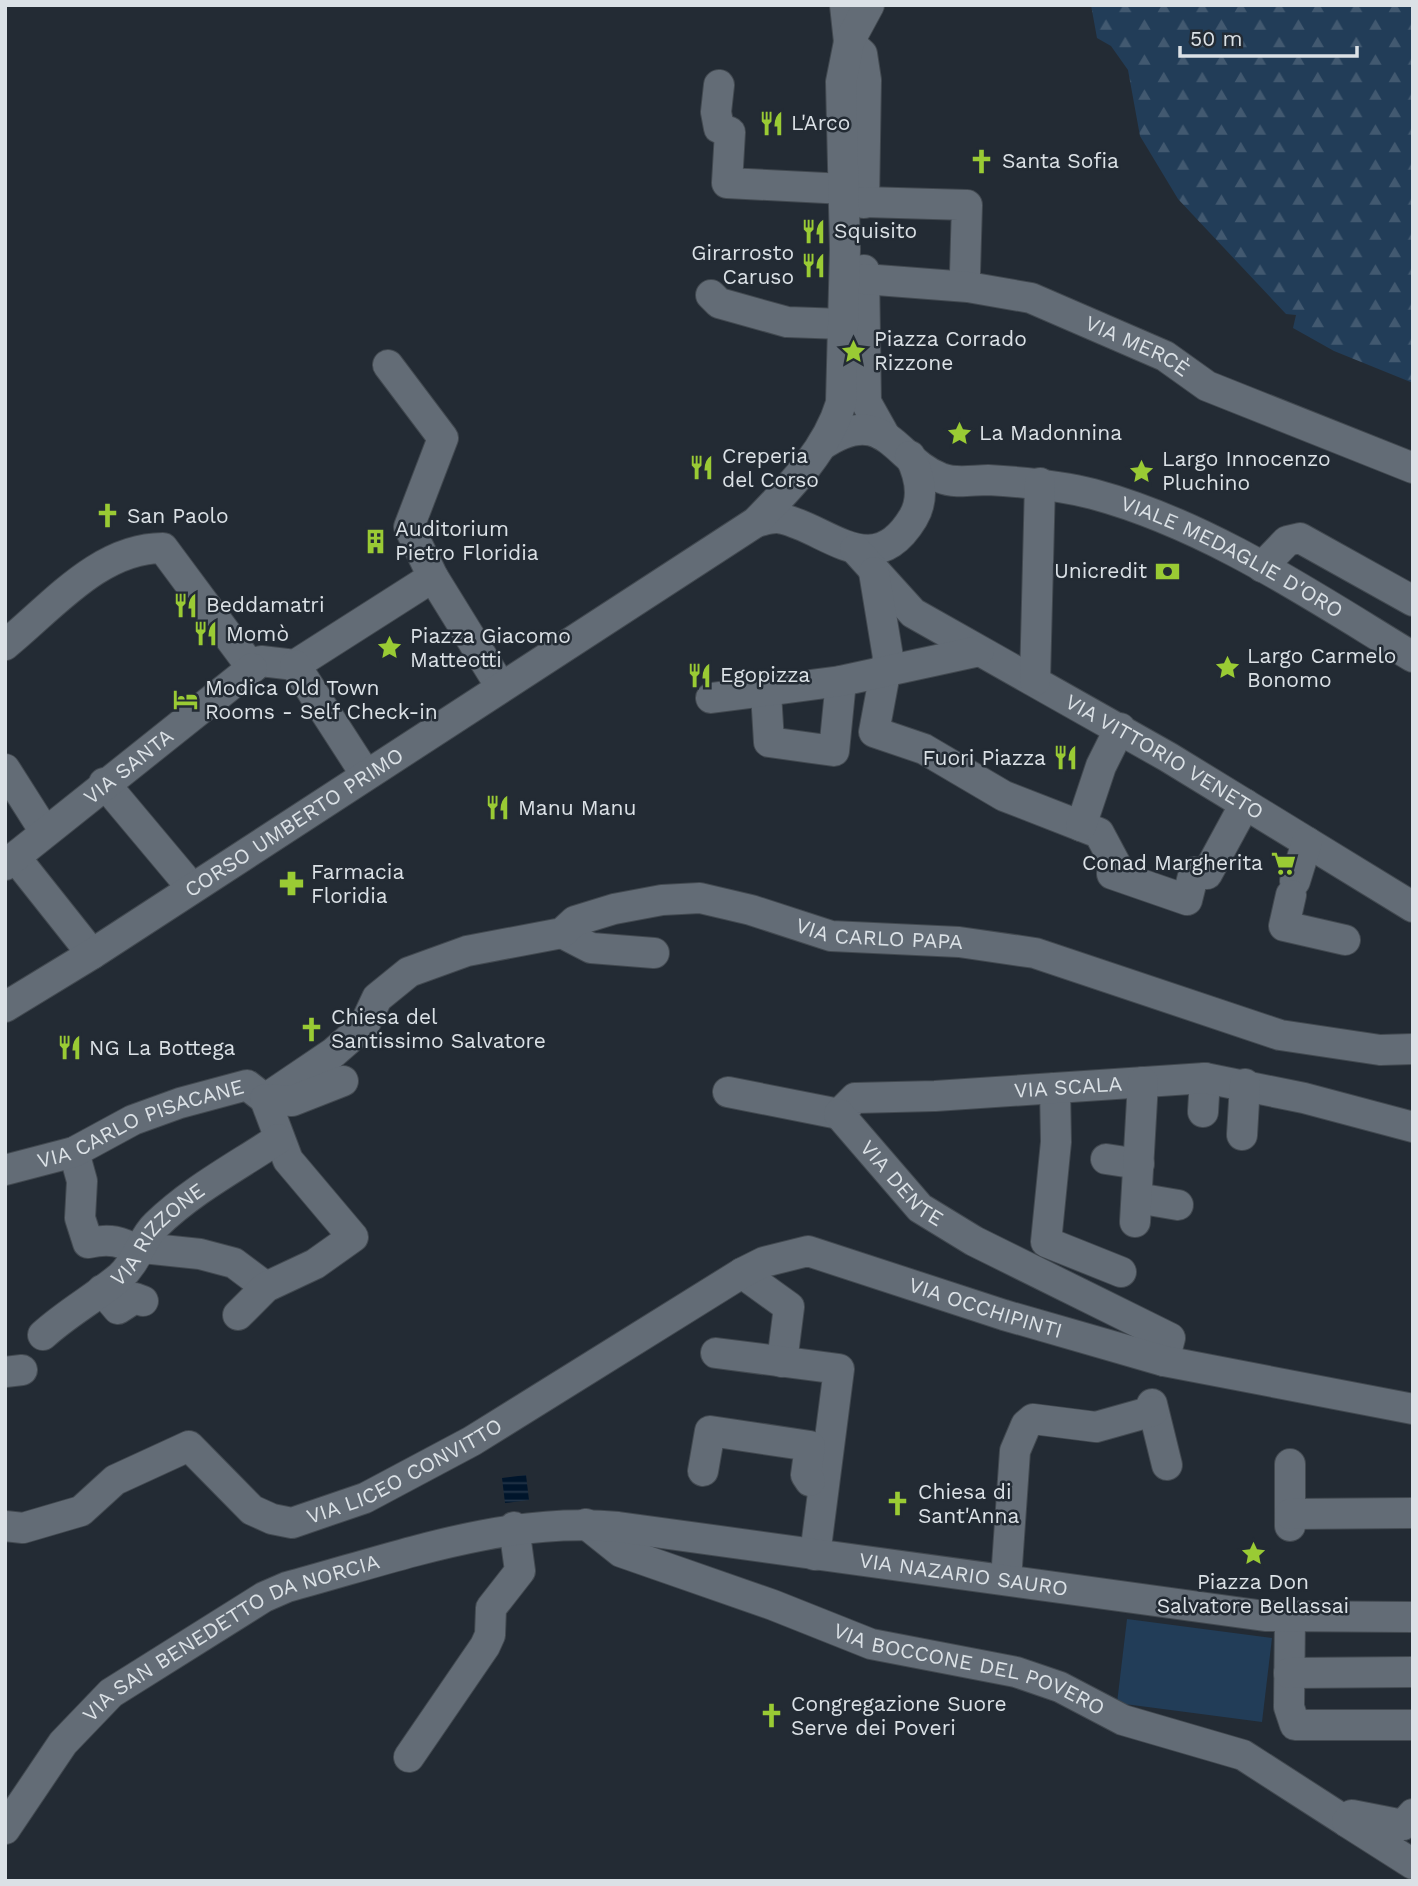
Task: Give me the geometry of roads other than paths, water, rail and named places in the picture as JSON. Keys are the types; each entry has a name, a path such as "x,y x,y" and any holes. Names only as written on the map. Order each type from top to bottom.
{"street":[{"path":"840,5 853,81"},
{"path":"845,5 849,43 862,54 853,81"},
{"path":"849,43 869,5"},
{"path":"825,537 813,524 802,492 803,475 835,423 841,403 833,324 853,81 876,5"},
{"path":"719,85 716,113 719,128 730,131 727,183 967,205 965,273"},
{"path":"756,522 783,519 855,549 885,545 908,527 916,513 920,484 909,456 885,436 866,402 877,280 845,193"},
{"name":"VIA MERCÈ","path":"877,280 968,286 1031,298 1165,356 1207,386 1413,468"},
{"path":"711,295 719,303 787,322 833,324"},
{"path":"388,365 443,438 409,527 429,568 501,687"},
{"path":"816,452 845,432 873,432 885,436"},
{"name":"CORSO UMBERTO PRIMO","path":"11,994 92,954 756,522 792,485 816,452"},
{"name":"VIALE MEDAGLIE D'ORO","path":"909,456 941,478 1040,483 1127,504 1222,544 1413,657"},
{"path":"1035,681 1040,483"},
{"path":"1262,567 1287,541 1300,538 1413,601"},
{"path":"5,645 101,564 142,548 163,548 256,664 295,665 429,568"},
{"name":"VIA VITTORIO VENETO","path":"855,549 913,613 1119,728 1413,907"},
{"path":"874,572 888,657 874,732 924,749 1004,796 1099,833 1115,863 1112,874 1187,900 1194,872 1208,874 1245,804"},
{"path":"711,698 766,693 816,682 842,681 979,650"},
{"name":"VIA SANTA","path":"10,861 104,782 256,664"},
{"path":"295,665 366,775"},
{"path":"766,693 769,742 834,751 842,681"},
{"path":"1081,826 1101,766 1119,728"},
{"path":"5,769 46,832"},
{"path":"104,782 192,888"},
{"path":"1307,842 1284,926 1345,940"},
{"path":"10,861 92,954"},
{"name":"VIA CARLO PAPA","path":"367,1015 377,998 409,972 467,951 562,933 575,921 614,909 662,900 700,898 831,936 959,942 1035,953 1280,1035 1380,1050 1413,1049"},
{"path":"562,933 591,948 654,953"},
{"name":"VIA CARLO PISACANE","path":"5,1170 74,1152 133,1120 192,1100 247,1085 265,1099 333,1053 364,1026 367,1015"},
{"path":"1203,1112 1205,1078"},
{"name":"VIA SCALA","path":"839,1114 855,1098 1205,1078 1245,1084 1368,1113 1413,1127"},
{"path":"238,1315 266,1287 315,1264 353,1237 288,1160 265,1099 292,1101 343,1081"},
{"path":"1143,1082 1136,1210 1178,1205"},
{"path":"1242,1135 1245,1084"},
{"path":"1055,1088 1056,1142 1046,1242 1121,1272"},
{"path":"728,1092 839,1114"},
{"name":"VIA DENTE","path":"839,1114 920,1208 974,1241 1170,1338 1164,1361"},
{"name":"VIA RIZZONE","path":"43,1335 122,1274 142,1250 148,1233 171,1210 220,1174 278,1139"},
{"path":"74,1152 82,1181 80,1218 88,1243 107,1239 142,1250 200,1254 234,1263 266,1287"},
{"path":"1106,1159 1139,1164"},
{"name":"VIA LICEO CONVITTO","path":"5,1526 23,1528 80,1511 115,1480 190,1446 252,1510 272,1519 292,1523 338,1508 365,1498 472,1441 742,1273 764,1262 808,1251"},
{"name":"VIA OCCHIPINTI","path":"808,1251 1004,1315 1164,1361 1413,1409"},
{"path":"742,1273 789,1307 782,1362"},
{"path":"102,1290 118,1309 135,1298 143,1301"},
{"path":"716,1353 839,1369 815,1555"},
{"path":"1006,1580 1015,1451 1026,1425 1033,1419 1096,1427 1152,1407 1167,1465"},
{"path":"703,1471 710,1431 810,1446 806,1475 822,1499"},
{"path":"1290,1464 1290,1520 1413,1513"},
{"name":"VIA NAZARIO SAURO","path":"514,1527 586,1524 1265,1616 1413,1616"},
{"name":"VIA BOCCONE DEL POVERO","path":"586,1524 621,1552 774,1605 870,1644 1016,1672 1060,1687 1123,1720 1243,1755 1347,1822"},
{"path":"409,1757 485,1646 490,1635 491,1608 520,1571 514,1527"},
{"name":"VIA SAN BENEDETTO DA NORCIA","path":"5,1829 64,1742 111,1693 264,1597 312,1581 514,1527"},
{"path":"1290,1616 1289,1707 1295,1725 1413,1726"},
{"path":"1289,1673 1413,1672"},
{"path":"1408,1819 1352,1815 1347,1822 1413,1864"}],"place":[{"name":"L'Arco","path":"771,123"},
{"name":"Santa Sofia","path":"982,161"},
{"name":"Squisito","path":"814,231"},
{"name":"Girarrosto Caruso","path":"814,265"},
{"name":"Piazza Corrado Rizzone","path":"854,351"},
{"name":"La Madonnina","path":"959,433"},
{"name":"Creperia del Corso","path":"702,468"},
{"name":"Largo Innocenzo Pluchino","path":"1142,471"},
{"name":"San Paolo","path":"107,516"},
{"name":"Auditorium Pietro Floridia","path":"375,541"},
{"name":"Unicredit","path":"1167,571"},
{"name":"Beddamatri","path":"186,605"},
{"name":"Momò","path":"206,634"},
{"name":"Piazza Giacomo Matteotti","path":"390,648"},
{"name":"Largo Carmelo Bonomo","path":"1227,668"},
{"name":"Egopizza","path":"700,675"},
{"name":"Modica Old Town Rooms - Self Check-in","path":"185,700"},
{"name":"Fuori Piazza","path":"1066,758"},
{"name":"Manu Manu","path":"498,808"},
{"name":"Conad Margherita","path":"1283,863"},
{"name":"Farmacia Floridia","path":"291,884"},
{"name":"Chiesa del Santissimo Salvatore","path":"311,1029"},
{"name":"NG La Bottega","path":"69,1048"},
{"name":"Chiesa di Sant'Anna","path":"898,1504"},
{"name":"Piazza Don Salvatore Bellassai","path":"1253,1553"},
{"name":"Congregazione Suore Serve dei Poveri","path":"771,1716"}]}
